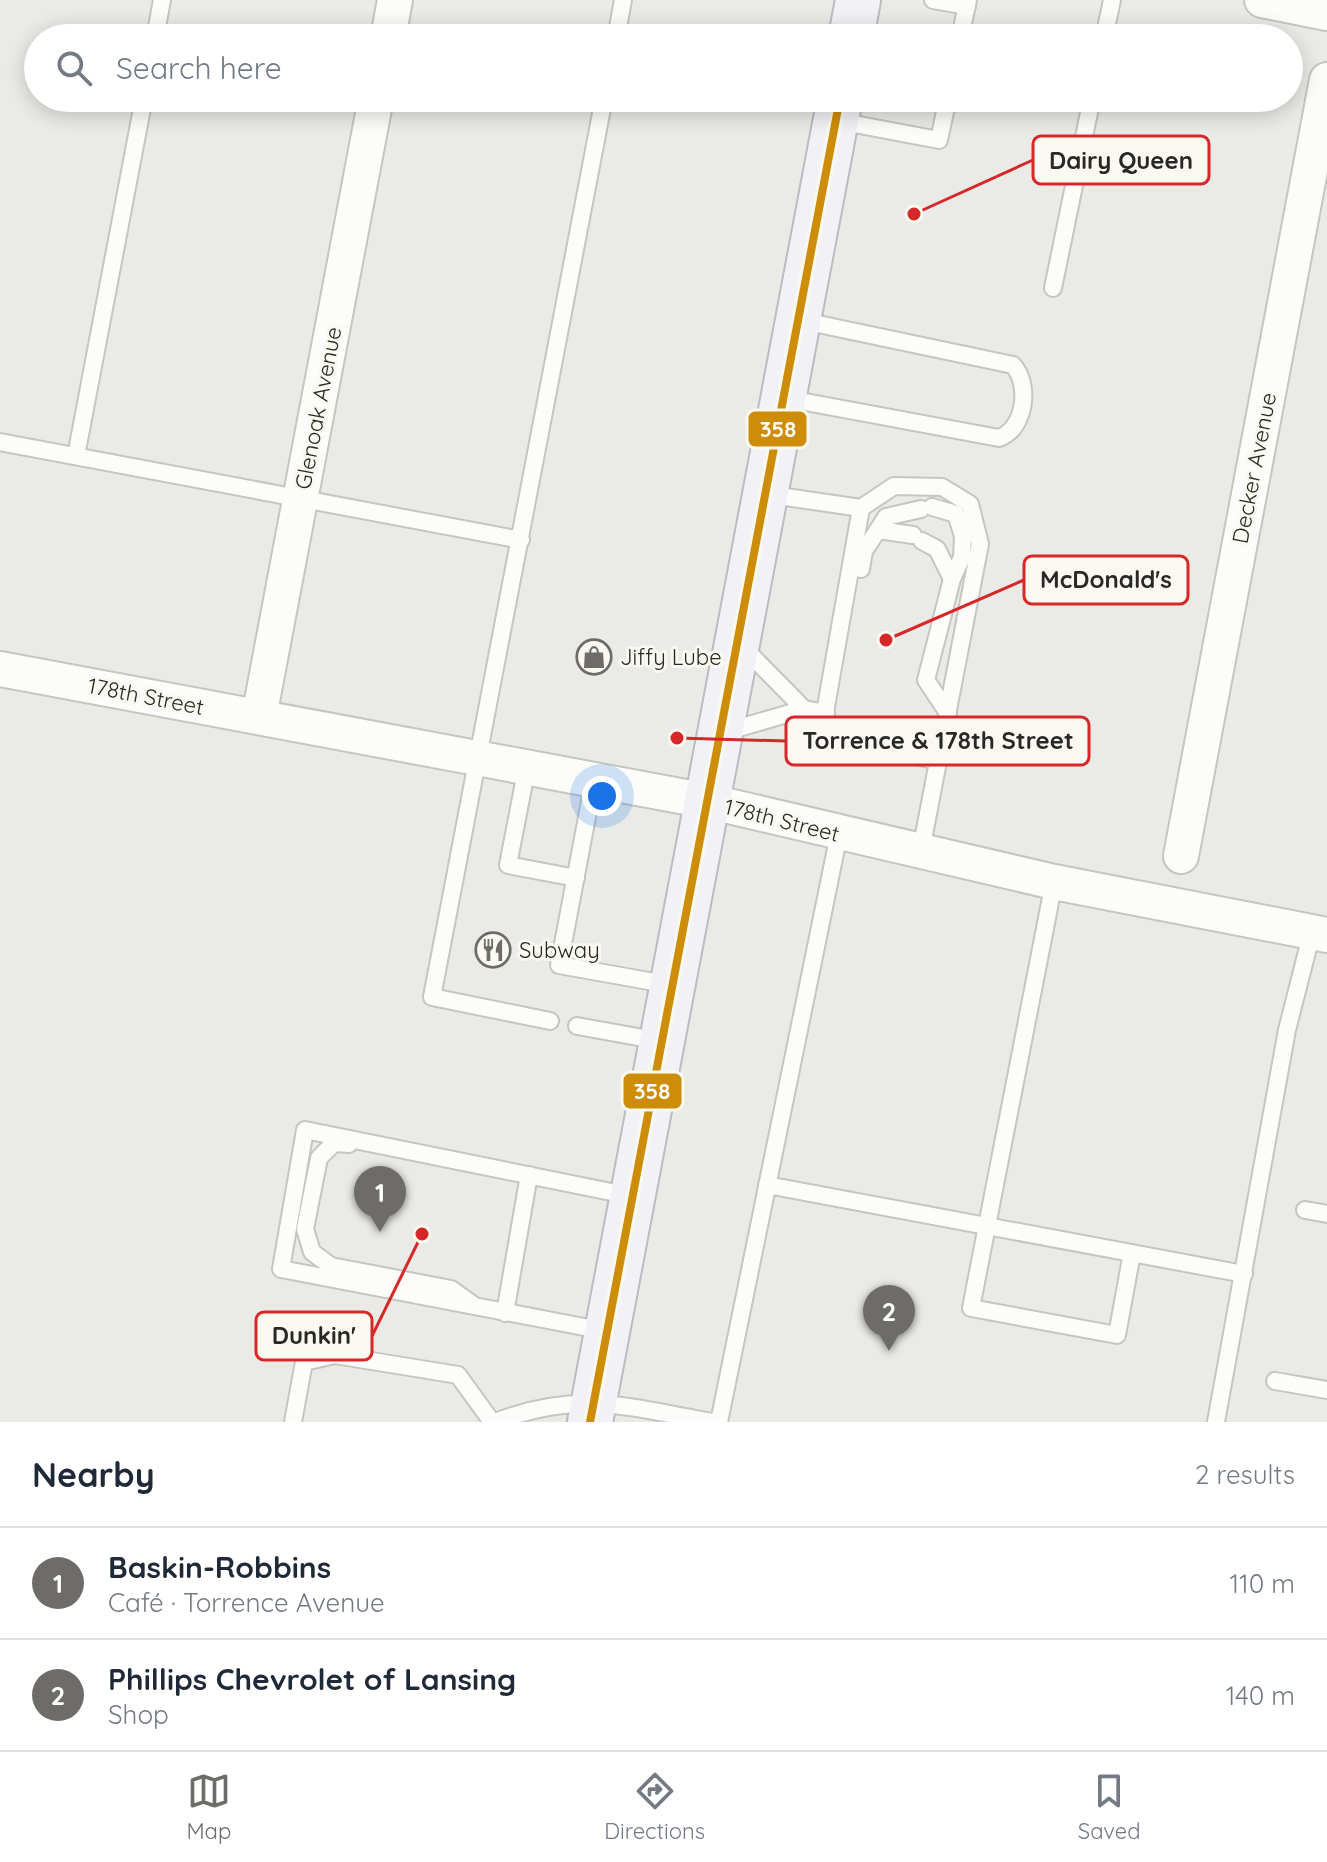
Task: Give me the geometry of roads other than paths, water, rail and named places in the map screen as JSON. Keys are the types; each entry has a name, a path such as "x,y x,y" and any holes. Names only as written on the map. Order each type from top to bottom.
{"main road":[{"path":"854,24 858,0"},
{"path":"592,1412 836,112"}],"street":[{"path":"391,24 395,0"},
{"path":"1262,0 1327,13"},
{"name":"Decker Avenue","path":"1181,856 1327,80"},
{"name":"Glenoak Avenue","path":"259,717 373,112"},
{"name":"178th Street","path":"0,669 707,801 1054,882 1319,934"}],"lane":[{"path":"158,24 162,0"},
{"path":"619,24 623,0"},
{"path":"933,0 967,3 963,24"},
{"path":"1107,24 1112,0"},
{"path":"76,456 141,112"},
{"path":"550,1021 432,997 480,759 601,112"},
{"path":"847,112 939,140 945,112"},
{"path":"1053,288 1089,112"},
{"path":"783,398 999,438 1010,435 1018,422 1024,391 1022,374 1013,365 798,320"},
{"path":"0,442 521,540"},
{"path":"765,494 861,508 894,486 942,487 970,504 980,544 921,850"},
{"path":"861,508 821,735 938,761"},
{"path":"720,733 804,709 827,706 841,690 864,551 886,517 926,508 956,514 963,536 962,557 952,579 926,680 948,713"},
{"path":"878,530 918,538 937,549 952,579"},
{"path":"737,641 804,709"},
{"path":"527,767 508,865 576,878"},
{"path":"594,780 559,965 672,985"},
{"path":"719,1422 839,834"},
{"path":"1054,882 971,1308 1117,1335 1132,1253"},
{"path":"1216,1422 1287,1030 1319,934"},
{"path":"577,1026 662,1041"},
{"path":"607,1331 281,1269 305,1130 633,1196"},
{"path":"399,1148 334,1143 319,1158 305,1229 312,1252 331,1266 451,1289 477,1307"},
{"path":"505,1313 529,1175"},
{"path":"767,1185 1244,1274"},
{"path":"1305,1210 1327,1214"},
{"path":"293,1422 304,1362 335,1355 458,1375 493,1422 539,1406 712,1422"},
{"path":"1275,1381 1327,1390"}],"place":[{"name":"Dairy Queen","path":"914,214"},
{"name":"McDonald's","path":"886,640"},
{"name":"Jiffy Lube","path":"594,657"},
{"name":"Torrence & 178th Street","path":"677,738"},
{"name":"Subway","path":"493,950"},
{"name":"Baskin-Robbins","path":"380,1232"},
{"name":"Dunkin'","path":"422,1234"},
{"name":"Phillips Chevrolet of Lansing","path":"889,1351"}]}
